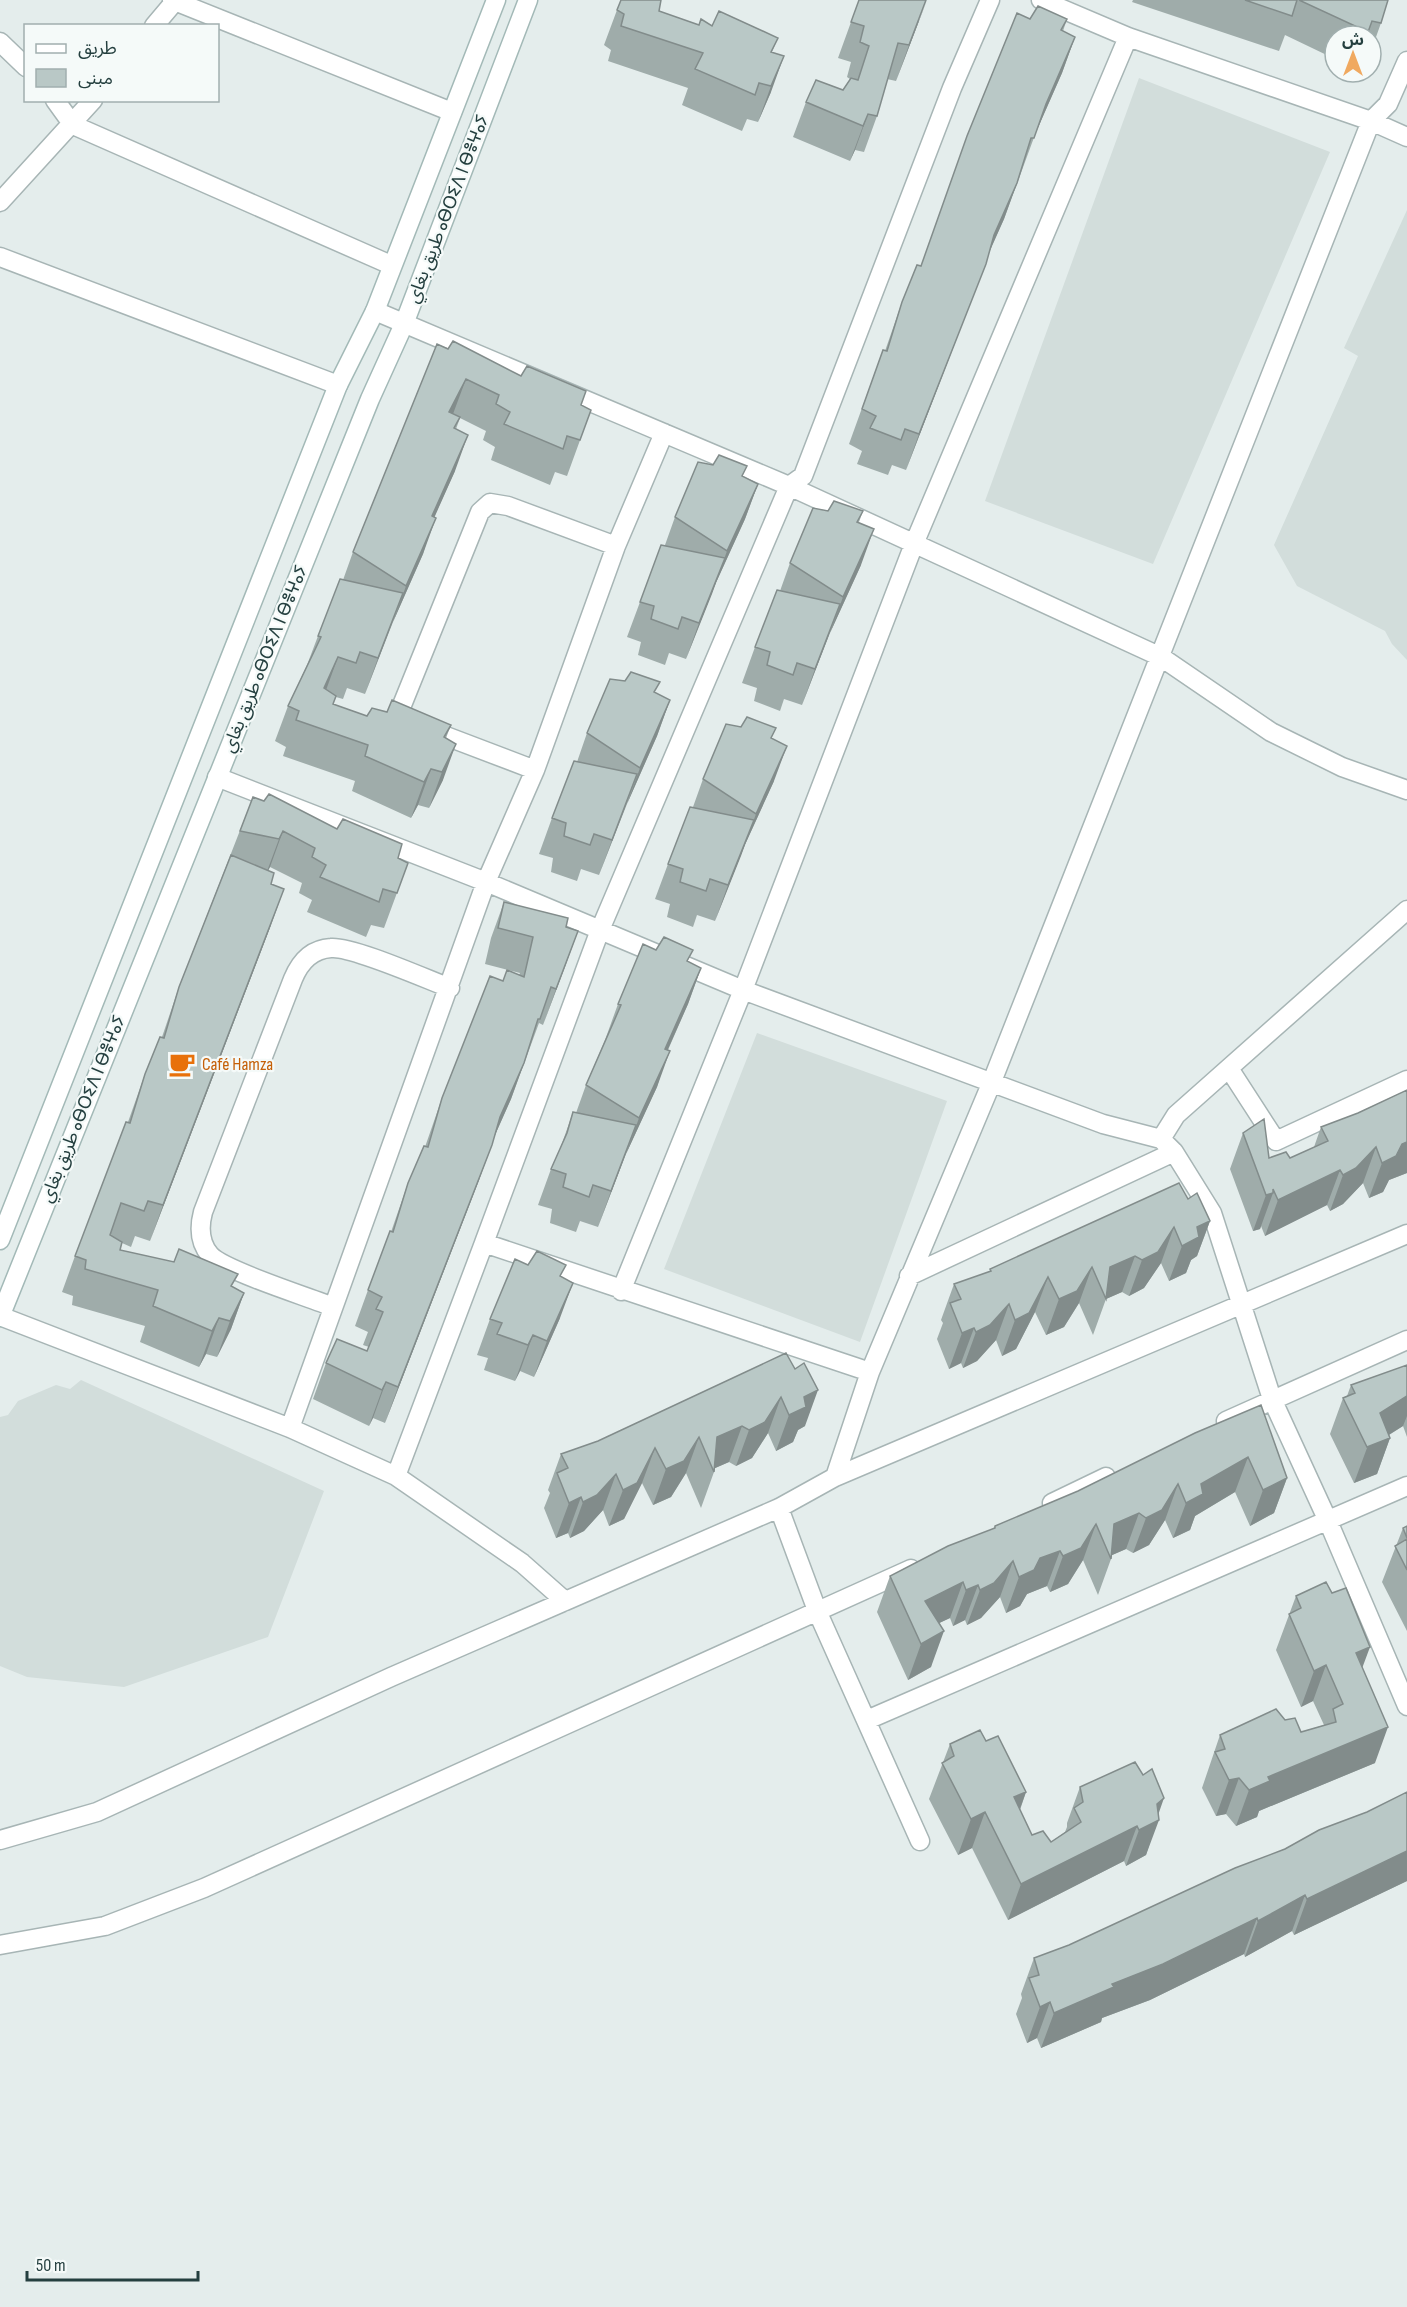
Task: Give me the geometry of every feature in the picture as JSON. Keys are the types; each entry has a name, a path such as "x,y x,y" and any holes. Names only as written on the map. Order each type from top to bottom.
{"street":[{"path":"156,24 174,0 452,112"},
{"name":"طريق بغاي ⴰⴱⵔⵉⴷ ⵏ ⴱⴻⵖⴰⵢ","path":"0,1240 338,385 375,311 496,0"},
{"name":"طريق بغاي ⴰⴱⵔⵉⴷ ⵏ ⴱⴻⵖⴰⵢ","path":"0,1316 370,399 404,324 528,0"},
{"path":"396,1476 600,930 789,486 803,476 952,88 990,0"},
{"path":"1041,0 1128,37 1371,121 1407,137"},
{"path":"621,1291 743,990 914,544 1128,37"},
{"path":"0,42 24,65"},
{"path":"835,1477 870,1372 991,1084 1371,121 1388,104 1407,61"},
{"path":"56,102 73,125 391,265"},
{"path":"0,202 73,125 91,102"},
{"path":"0,257 338,385"},
{"path":"375,311 789,486 1161,657 1271,732 1342,766 1407,790"},
{"path":"290,1428 450,988 486,882 535,770 616,546 664,433"},
{"path":"535,770 422,727 398,715 480,512 490,503 508,506 616,546"},
{"path":"217,777 486,882 743,990 991,1084 1168,1145 1212,1213 1272,1399 1328,1521 1407,1706"},
{"path":"909,1276 1168,1145 1176,1115 1230,1070 1407,910"},
{"path":"333,1306 218,1262 204,1245 200,1234 204,1212 293,979 302,962 320,950 342,949 450,988"},
{"path":"1230,1070 1276,1141 1407,1080"},
{"path":"0,1840 97,1812 565,1601 779,1508 835,1477 1407,1234"},
{"path":"484,1243 621,1291 870,1372"},
{"path":"0,1316 290,1428 396,1476 522,1563 565,1601"},
{"path":"1207,1430 1407,1340"},
{"path":"1034,1511 1121,1470"},
{"path":"867,1720 1407,1486"},
{"path":"779,1508 818,1613 920,1841"},
{"path":"0,1945 105,1926 204,1888 818,1613 926,1562"}],"shaded area":[{"path":"1139,78 1330,152 1153,564 985,501"},
{"path":"1407,210 1407,660 1392,644 1385,631 1297,586 1274,545 1358,356 1344,348"},
{"path":"757,1033 947,1101 860,1342 664,1269"},
{"path":"81,1380 324,1491 268,1637 124,1687 27,1677 0,1666 0,1417 8,1415 18,1401 56,1385 70,1389"}],"building":[{"path":"621,0 661,0 659,11 699,25 701,19 712,26 719,11 778,38 771,52 784,56 771,86 759,83 755,95 695,69 703,53 621,26 624,14 617,10"},
{"path":"859,0 926,0 909,45 898,43 877,116 868,114 863,126 806,102 816,80 843,90 851,78 858,80 869,46 860,42 864,26 851,22"},
{"path":"1245,0 1297,0 1292,16"},
{"path":"1299,0 1388,0 1381,23 1372,21 1371,24 1351,24"},
{"path":"1038,6 1067,19 1061,30 1075,37 1034,138 1031,138 1017,183 994,235 986,264 919,434 905,429 901,440 870,428 876,416 862,409 883,350 887,351 902,302 917,265 921,266 967,136 1017,13 1030,19"},
{"path":"453,341 521,376 527,366 586,391 581,405 591,410 580,440 567,436 563,449 504,424 510,412 496,404 499,395 466,379 449,412 460,417 454,428 468,435 432,516 436,518 406,586 353,552 437,344 448,349"},
{"path":"719,455 747,466 742,476 758,484 727,551 675,517 698,462 713,465"},
{"path":"834,501 863,511 857,522 874,529 843,597 790,563 813,508 828,511"},
{"path":"661,545 725,558 699,623 682,617 678,629 651,619 654,606 640,602"},
{"path":"340,579 403,593 378,658 360,652 356,663 338,657 324,688 336,696 333,704 367,716 372,708 387,712 392,700 451,725 444,737 456,744 442,772 431,769 424,782 365,756 368,745 296,720 299,711 288,706 321,637 318,636"},
{"path":"777,590 840,604 815,669 797,663 793,675 767,665 770,652 755,647"},
{"path":"631,672 660,682 654,692 670,700 640,768 587,733 610,679 625,681"},
{"path":"747,717 776,728 771,738 787,746 756,814 703,779 726,724 741,727"},
{"path":"574,761 637,774 612,840 594,834 590,845 564,836 566,823 552,818"},
{"path":"269,794 337,829 343,819 402,844 398,858 408,863 397,893 383,889 379,902 320,877 326,865 312,857 315,848 283,831 279,839 240,831 253,797 264,801"},
{"path":"690,807 754,820 728,885 710,879 706,891 680,882 683,869 668,864"},
{"path":"231,855 274,873 271,884 284,889 163,1205 148,1201 144,1211 121,1203 110,1235 122,1242 120,1250 174,1262 179,1249 238,1274 231,1286 244,1293 230,1321 219,1318 212,1331 153,1306 158,1290 85,1269 86,1260 75,1256 126,1122 130,1123 145,1074 160,1037 164,1038 179,987"},
{"path":"504,902 568,918 566,927 578,931 556,989 551,987 540,1019 538,1019 524,1063 500,1117 492,1145 398,1387 386,1382 382,1390 326,1363 337,1339 367,1351 383,1312 376,1309 382,1297 368,1290 390,1231 393,1232 408,1183 424,1146 428,1147 442,1098 490,976 503,981 507,970 524,977 533,937 498,928"},
{"path":"664,937 693,950 687,961 701,968 665,1049 670,1051 639,1118 586,1085 621,1005 618,1004 643,944 656,950"},
{"path":"1407,1090 1407,1142 1402,1144 1396,1156 1382,1163 1376,1147 1356,1168 1343,1175 1340,1170 1278,1200 1273,1189 1273,1193 1266,1195 1243,1133 1264,1119 1269,1158 1286,1152 1290,1158 1328,1141 1321,1127"},
{"path":"573,1112 636,1125 611,1191 593,1185 589,1197 563,1187 566,1174 551,1169 567,1133"},
{"path":"1179,1183 1188,1199 1197,1193 1210,1221 1197,1227 1199,1237 1182,1246 1174,1227 1158,1252 1142,1260 1135,1256 1110,1267 1106,1299 1092,1267 1077,1291 1059,1299 1048,1277 1029,1313 1015,1320 1009,1304 990,1325 976,1332 974,1328 962,1333 950,1303 961,1299 954,1284 991,1271 990,1269"},
{"path":"537,1251 566,1265 560,1276 573,1283 547,1341 533,1335 528,1345 497,1334 502,1323 490,1319 515,1259 528,1265"},
{"path":"786,1353 795,1369 804,1363 818,1390 804,1397 806,1407 789,1415 781,1397 765,1422 749,1430 742,1426 717,1437 714,1472 699,1437 684,1461 666,1469 655,1448 637,1483 623,1490 616,1474 597,1495 583,1502 581,1497 569,1503 557,1473 568,1468 561,1454 598,1441"},
{"path":"1407,1365 1407,1396 1380,1413 1390,1438 1367,1447 1343,1398 1355,1393 1351,1385"},
{"path":"1261,1405 1287,1478 1263,1490 1248,1457 1201,1484 1203,1494 1186,1503 1178,1484 1162,1510 1146,1518 1139,1513 1114,1524 1111,1559 1096,1524 1081,1548 1063,1556 1060,1551 1040,1558 1034,1570 1019,1577 1013,1561 994,1583 980,1590 978,1585 966,1590 963,1582 925,1601 944,1631 921,1644 890,1576 948,1546 1078,1491 1195,1433"},
{"path":"1407,1526 1407,1538 1403,1528"},
{"path":"1407,1539 1407,1570 1395,1546"},
{"path":"1326,1582 1332,1593 1346,1588 1370,1647 1356,1653 1388,1727 1268,1777 1270,1781 1249,1790 1239,1778 1229,1780 1215,1752 1225,1749 1220,1735 1276,1709 1285,1720 1295,1718 1301,1732 1336,1722 1333,1709 1343,1704 1326,1665 1314,1671 1289,1614 1301,1608 1296,1596"},
{"path":"980,1730 986,1741 998,1736 1026,1792 1014,1797 1032,1835 1043,1831 1051,1842 1081,1822 1074,1808 1083,1802 1080,1787 1135,1762 1143,1775 1152,1769 1164,1798 1157,1804 1159,1820 1139,1830 1137,1826 1021,1884 985,1812 971,1819 942,1763 954,1756 950,1744"},
{"path":"1407,1792 1407,1851 1307,1899 1305,1895 1258,1921 1257,1918 1163,1964 1112,1984 1114,1987 1054,2013 1050,2002 1040,2007 1029,1978 1039,1975 1034,1958 1069,1945 1235,1868 1285,1849 1319,1830 1367,1812"}],"place":[{"name":"Café Hamza","path":"182,1064"}]}
